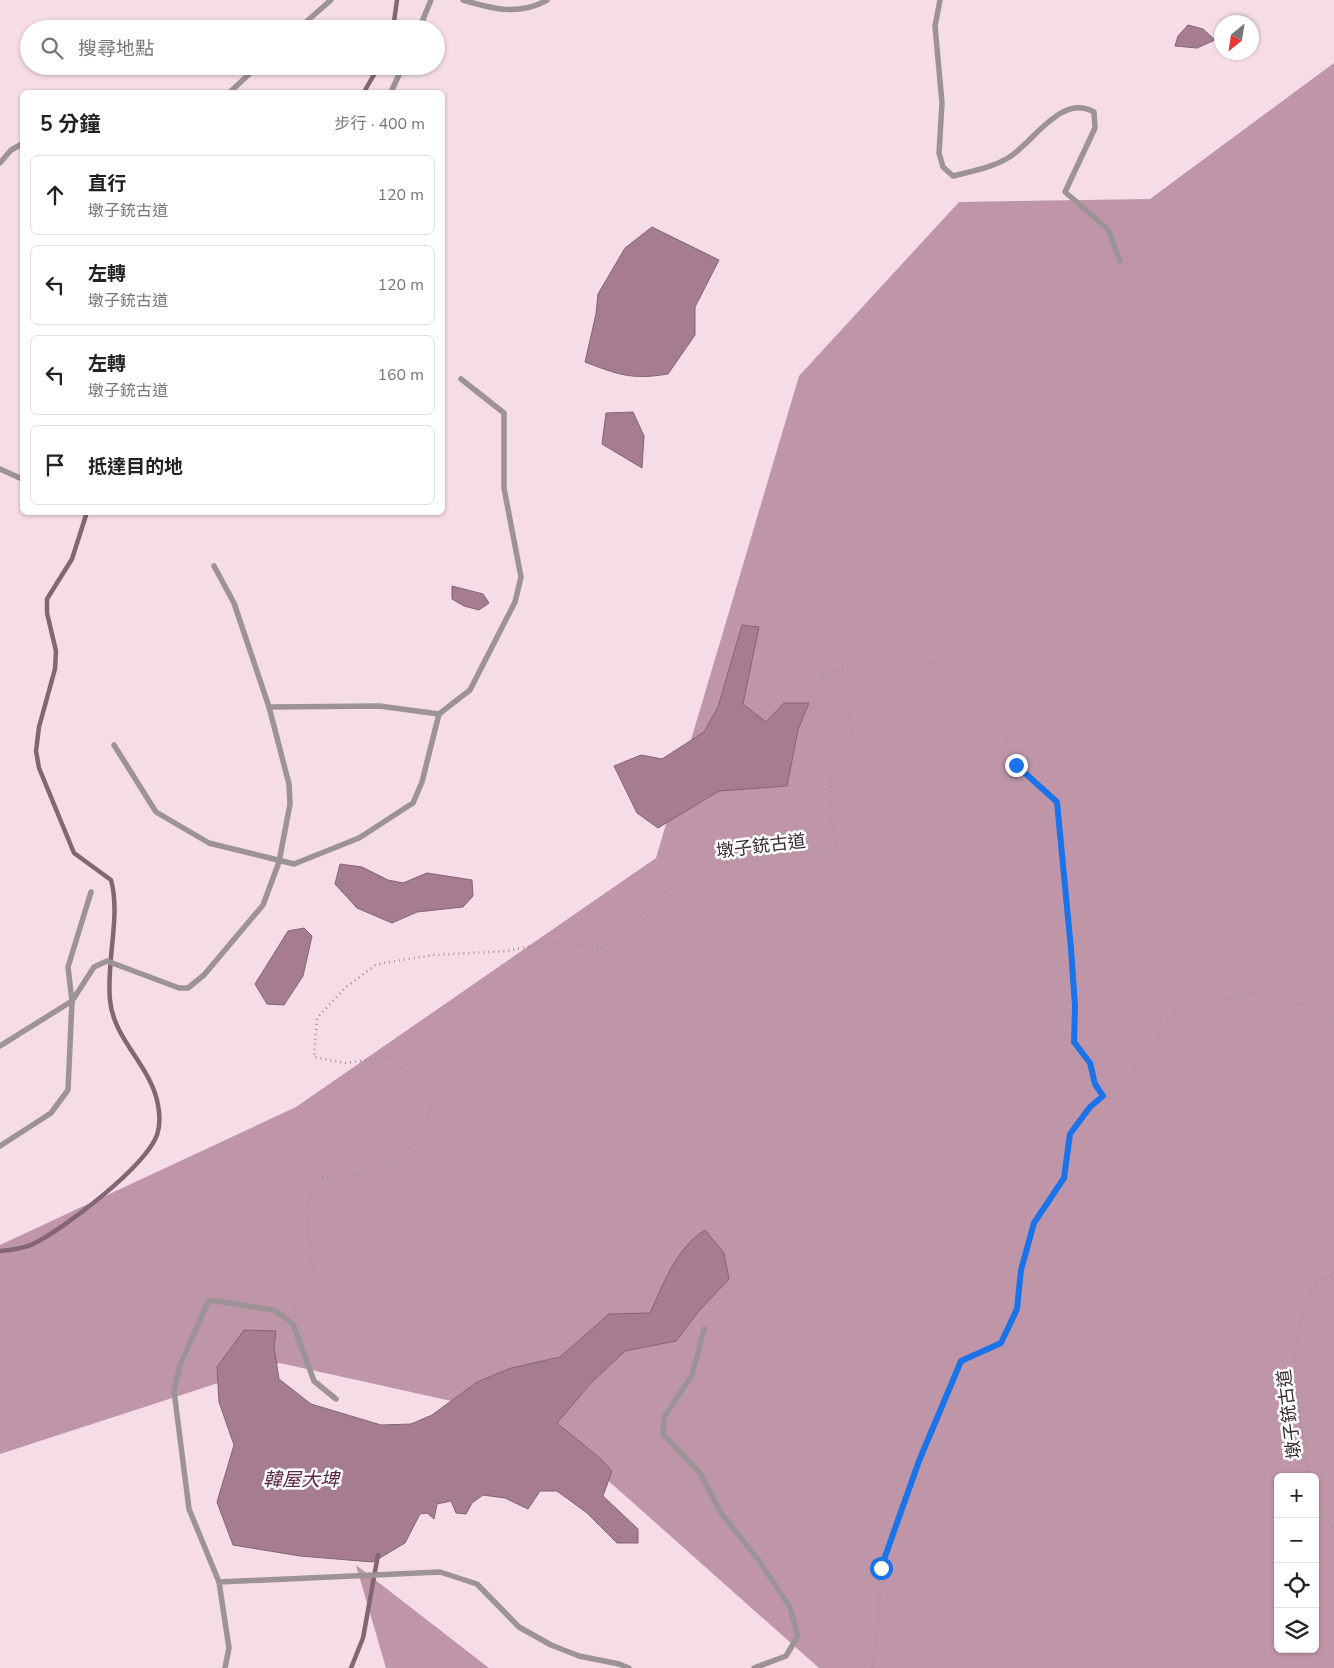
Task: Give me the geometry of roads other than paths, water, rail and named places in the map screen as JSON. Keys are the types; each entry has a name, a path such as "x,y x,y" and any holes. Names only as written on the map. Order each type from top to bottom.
{"lane":[{"path":"308,20 331,0"},
{"path":"422,20 431,0"},
{"path":"463,0 516,11 534,7 547,0"},
{"path":"940,0 935,26 942,103 939,152 943,167 953,176 992,167 1010,157 1060,113 1078,107 1087,108 1094,112 1095,128 1065,192 1108,229 1120,261"},
{"path":"232,90 248,75"},
{"path":"392,90 399,75"},
{"path":"0,163 11,150 20,145"},
{"path":"114,745 156,812 209,843 279,862 294,864 359,838 413,803 422,782 439,714 470,690 515,602 521,577 504,488 504,413 461,379"},
{"path":"0,469 20,478"},
{"path":"0,1046 72,1001 94,967 107,962 160,983 179,988 188,988 204,974 263,905 279,862 290,804 289,784 269,707 234,603 214,566"},
{"path":"269,707 379,706 439,714"},
{"path":"0,1146 51,1114 68,1090 72,1001 68,967 91,892"},
{"path":"225,1668 229,1648 219,1582 189,1509 174,1391 178,1374 209,1300 274,1310 287,1319 293,1324 314,1381 336,1399"},
{"path":"704,1329 692,1375 664,1417 663,1434 700,1473 721,1514 760,1562 790,1607 798,1636 786,1656 754,1668"},
{"path":"219,1582 440,1572 477,1584 519,1627 551,1645 579,1656 619,1664 629,1668"}],"water":[{"path":"1188,25 1203,29 1214,40 1197,48 1175,46 1178,36"},
{"path":"652,227 719,260 695,307 695,335 668,374 655,376 626,375 585,362 596,314 598,294 625,248"},
{"path":"633,412 644,436 642,468 602,444 606,413"},
{"path":"452,586 483,594 489,603 479,610 464,606 452,599"},
{"path":"742,625 759,627 743,704 766,722 784,703 809,703 798,730 787,786 719,791 658,828 637,813 614,766 641,755 662,759 704,732 718,707"},
{"path":"340,864 362,867 388,880 403,883 427,873 472,880 473,896 463,907 417,912 392,923 357,908 335,884"},
{"path":"304,928 312,936 303,976 284,1005 267,1004 255,984 288,931"},
{"name":"韓屋大埤","path":"705,1230 724,1253 729,1279 699,1311 676,1341 625,1351 591,1383 557,1423 601,1459 612,1471 603,1496 638,1529 638,1543 617,1543 587,1513 557,1491 540,1491 528,1509 505,1498 483,1495 472,1503 466,1514 456,1513 451,1501 437,1504 434,1519 427,1513 420,1514 405,1543 373,1562 300,1556 233,1545 217,1502 234,1445 219,1402 217,1367 244,1330 276,1331 274,1347 279,1379 311,1404 381,1425 411,1424 432,1415 477,1382 511,1368 560,1357 609,1314 650,1313 666,1278 679,1256 686,1246"}],"waterway":[{"path":"394,20 397,0"},
{"path":"365,90 374,75"},
{"path":"0,1251 33,1244 64,1225 102,1196 121,1180 149,1148 157,1135 159,1124 159,1109 154,1091 141,1065 118,1028 110,1000 109,985 114,924 114,894 111,880 74,853 39,768 36,751 39,727 55,669 56,651 47,613 47,599 72,559 86,515"},
{"path":"351,1668 363,1638 378,1555"}]}
